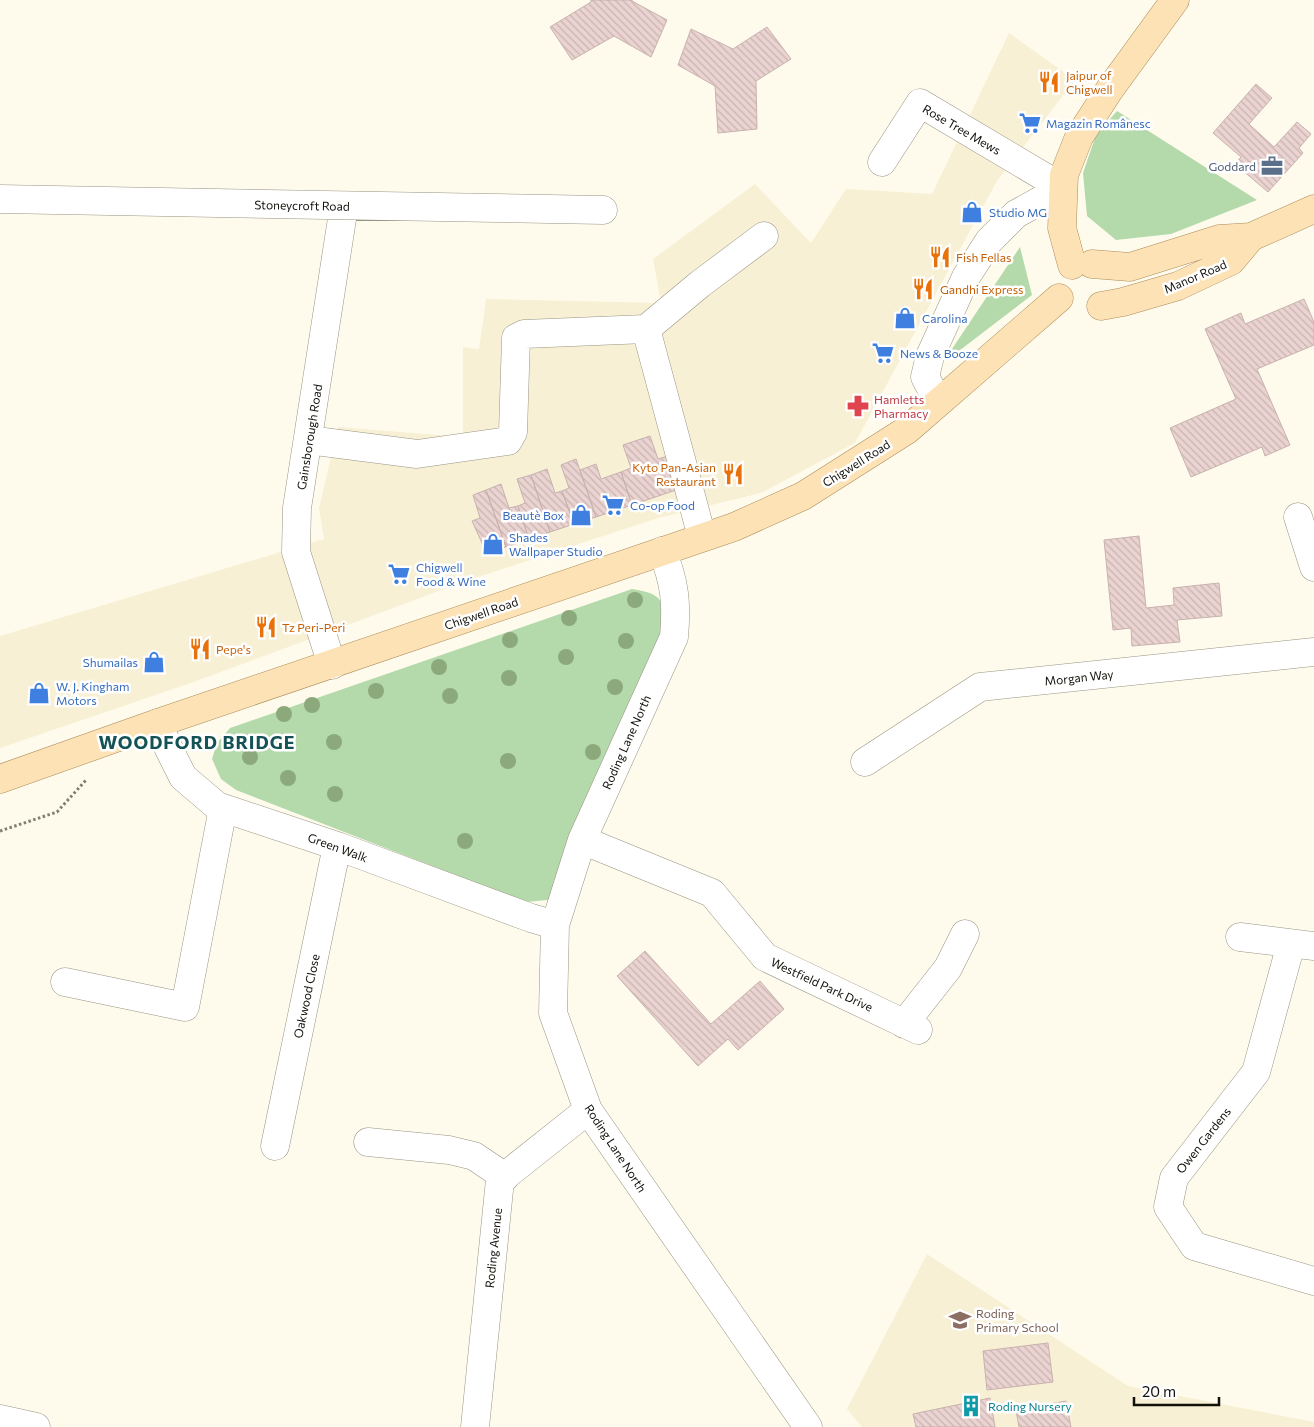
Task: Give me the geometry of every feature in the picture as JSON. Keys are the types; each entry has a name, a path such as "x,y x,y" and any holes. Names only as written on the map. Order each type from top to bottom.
{"main road":[{"path":"1082,265 1061,275 1058,283 1059,298 1064,305 1078,313 1086,313 1094,311 1106,299 1108,282 1105,274 1082,265 1062,228 1062,188 1064,175 1079,137 1110,89 1175,0"},
{"name":"Manor Road","path":"1082,265 1130,267 1218,239 1251,238 1314,209"},
{"name":"Manor Road","path":"1101,306 1123,302 1178,286 1231,261 1251,238"},
{"name":"Chigwell Road","path":"0,779 158,722 332,665 734,527 803,496 907,430 938,401 1059,298"}],"street":[{"name":"Rose Tree Mews","path":"882,162 920,103 1062,188"},
{"path":"938,401 926,377 930,356 966,276 989,241 1016,214 1062,188"},
{"name":"Stoneycroft Road","path":"0,199 603,210"},
{"name":"Gainsborough Road","path":"332,665 296,552 298,508 344,206"},
{"path":"308,440 417,454 508,441 512,432 516,338 524,334 646,329 700,284 764,236"},
{"path":"646,329 702,537"},
{"path":"1298,517 1314,567"},
{"name":"Roding Lane North","path":"662,551 670,569 675,592 674,637 582,840 555,925 553,1013 588,1110 808,1427"},
{"name":"Morgan Way","path":"865,762 980,688 1314,652"},
{"name":"Green Walk","path":"158,722 183,776 217,806 337,846 531,918 555,925"},
{"path":"65,982 185,1007 223,808"},
{"name":"Westfield Park Drive","path":"582,840 712,894 765,957 911,1027 948,968 965,934"},
{"name":"Oakwood Close","path":"274,1146 337,846"},
{"path":"1240,936 1303,945"},
{"name":"Owen Gardens","path":"1303,945 1256,1072 1174,1178 1168,1207 1194,1246 1314,1281"},
{"path":"368,1142 449,1150 474,1156 505,1177 588,1110"},
{"name":"Roding Avenue","path":"475,1427 500,1180 505,1177"},
{"path":"0,1419 36,1427"}],"path":[{"path":"0,831 57,812 93,772"}],"shaded area":[{"path":"1009,33 1075,80 997,181 855,443 761,493 658,518 463,582 194,682 0,748 0,636 324,539 319,508 338,427 463,437 463,347 479,349 486,299 661,303 653,259 755,184 811,243 846,189 932,194"},
{"name":"Roding Primary School","path":"927,1254 1128,1386 1314,1422 1314,1427 862,1427 847,1409"}],"green space":[{"path":"1117,111 1257,200 1171,234 1116,240 1087,216 1083,173 1096,135"},
{"path":"1020,247 1032,295 951,357 950,352"},
{"path":"632,589 647,592 660,600 666,620 561,886 548,900 525,902 236,790 221,779 212,759 217,743 230,728"}],"building":[{"path":"591,0 632,0 667,20 651,57 614,36 572,60 550,27 591,2"},
{"path":"767,27 791,59 756,81 757,129 718,133 715,86 678,65 691,29 733,49"},
{"path":"1256,84 1272,98 1249,124 1274,147 1297,122 1311,134 1299,148 1303,153 1268,192 1235,164 1241,157 1213,133"},
{"path":"1304,299 1314,322 1314,345 1257,369 1290,445 1265,456 1262,447 1191,477 1170,428 1236,399 1205,329 1241,313 1245,324"},
{"path":"650,436 658,459 668,456 679,489 632,505 621,472 631,468 623,445"},
{"path":"576,459 596,517 574,524 562,491 569,488 561,465"},
{"path":"596,464 601,479 621,472 632,505 596,517 580,470"},
{"path":"547,469 555,493 562,491 574,524 550,532 531,475"},
{"path":"531,475 550,532 529,539 518,506 525,503 517,479"},
{"path":"501,484 509,508 518,506 529,539 506,547 486,490"},
{"path":"486,490 506,547 487,554 472,521 480,518 473,495"},
{"path":"1139,536 1146,608 1174,605 1173,588 1219,583 1222,616 1177,620 1180,642 1132,646 1131,628 1113,630 1104,540"},
{"path":"645,951 711,1024 760,981 784,1009 738,1050 728,1039 698,1066 617,976"},
{"path":"1048,1343 1053,1382 987,1390 983,1351"},
{"name":"Roding Nursery","path":"990,1398 995,1427 916,1427 913,1414"},
{"path":"1066,1401 1071,1427 1019,1427 1016,1410"}],"place":[{"name":"Jaipur of Chigwell","path":"1049,82"},
{"name":"Magazin Românesc","path":"1030,123"},
{"name":"Goddard","path":"1272,166"},
{"name":"Studio MG","path":"972,212"},
{"name":"Fish Fellas","path":"940,257"},
{"name":"Gandhi Express","path":"923,289"},
{"name":"Carolina","path":"905,318"},
{"name":"News & Booze","path":"883,353"},
{"name":"Hamletts Pharmacy","path":"858,406"},
{"name":"Kyto Pan-Asian Restaurant","path":"733,474"},
{"name":"Co-op Food","path":"613,505"},
{"name":"Beautè Box","path":"581,515"},
{"name":"Shades Wallpaper Studio","path":"493,544"},
{"name":"Chigwell Food & Wine","path":"399,574"},
{"name":"Tz Peri-Peri","path":"266,627"},
{"name":"Pepe's","path":"200,649"},
{"name":"Shumailas","path":"154,662"},
{"name":"W. J. Kingham Motors","path":"39,693"},
{"name":"Roding Primary School","path":"960,1320"},
{"name":"Roding Nursery","path":"971,1406"}],"district":[{"name":"WOODFORD BRIDGE","path":"197,742"}]}
